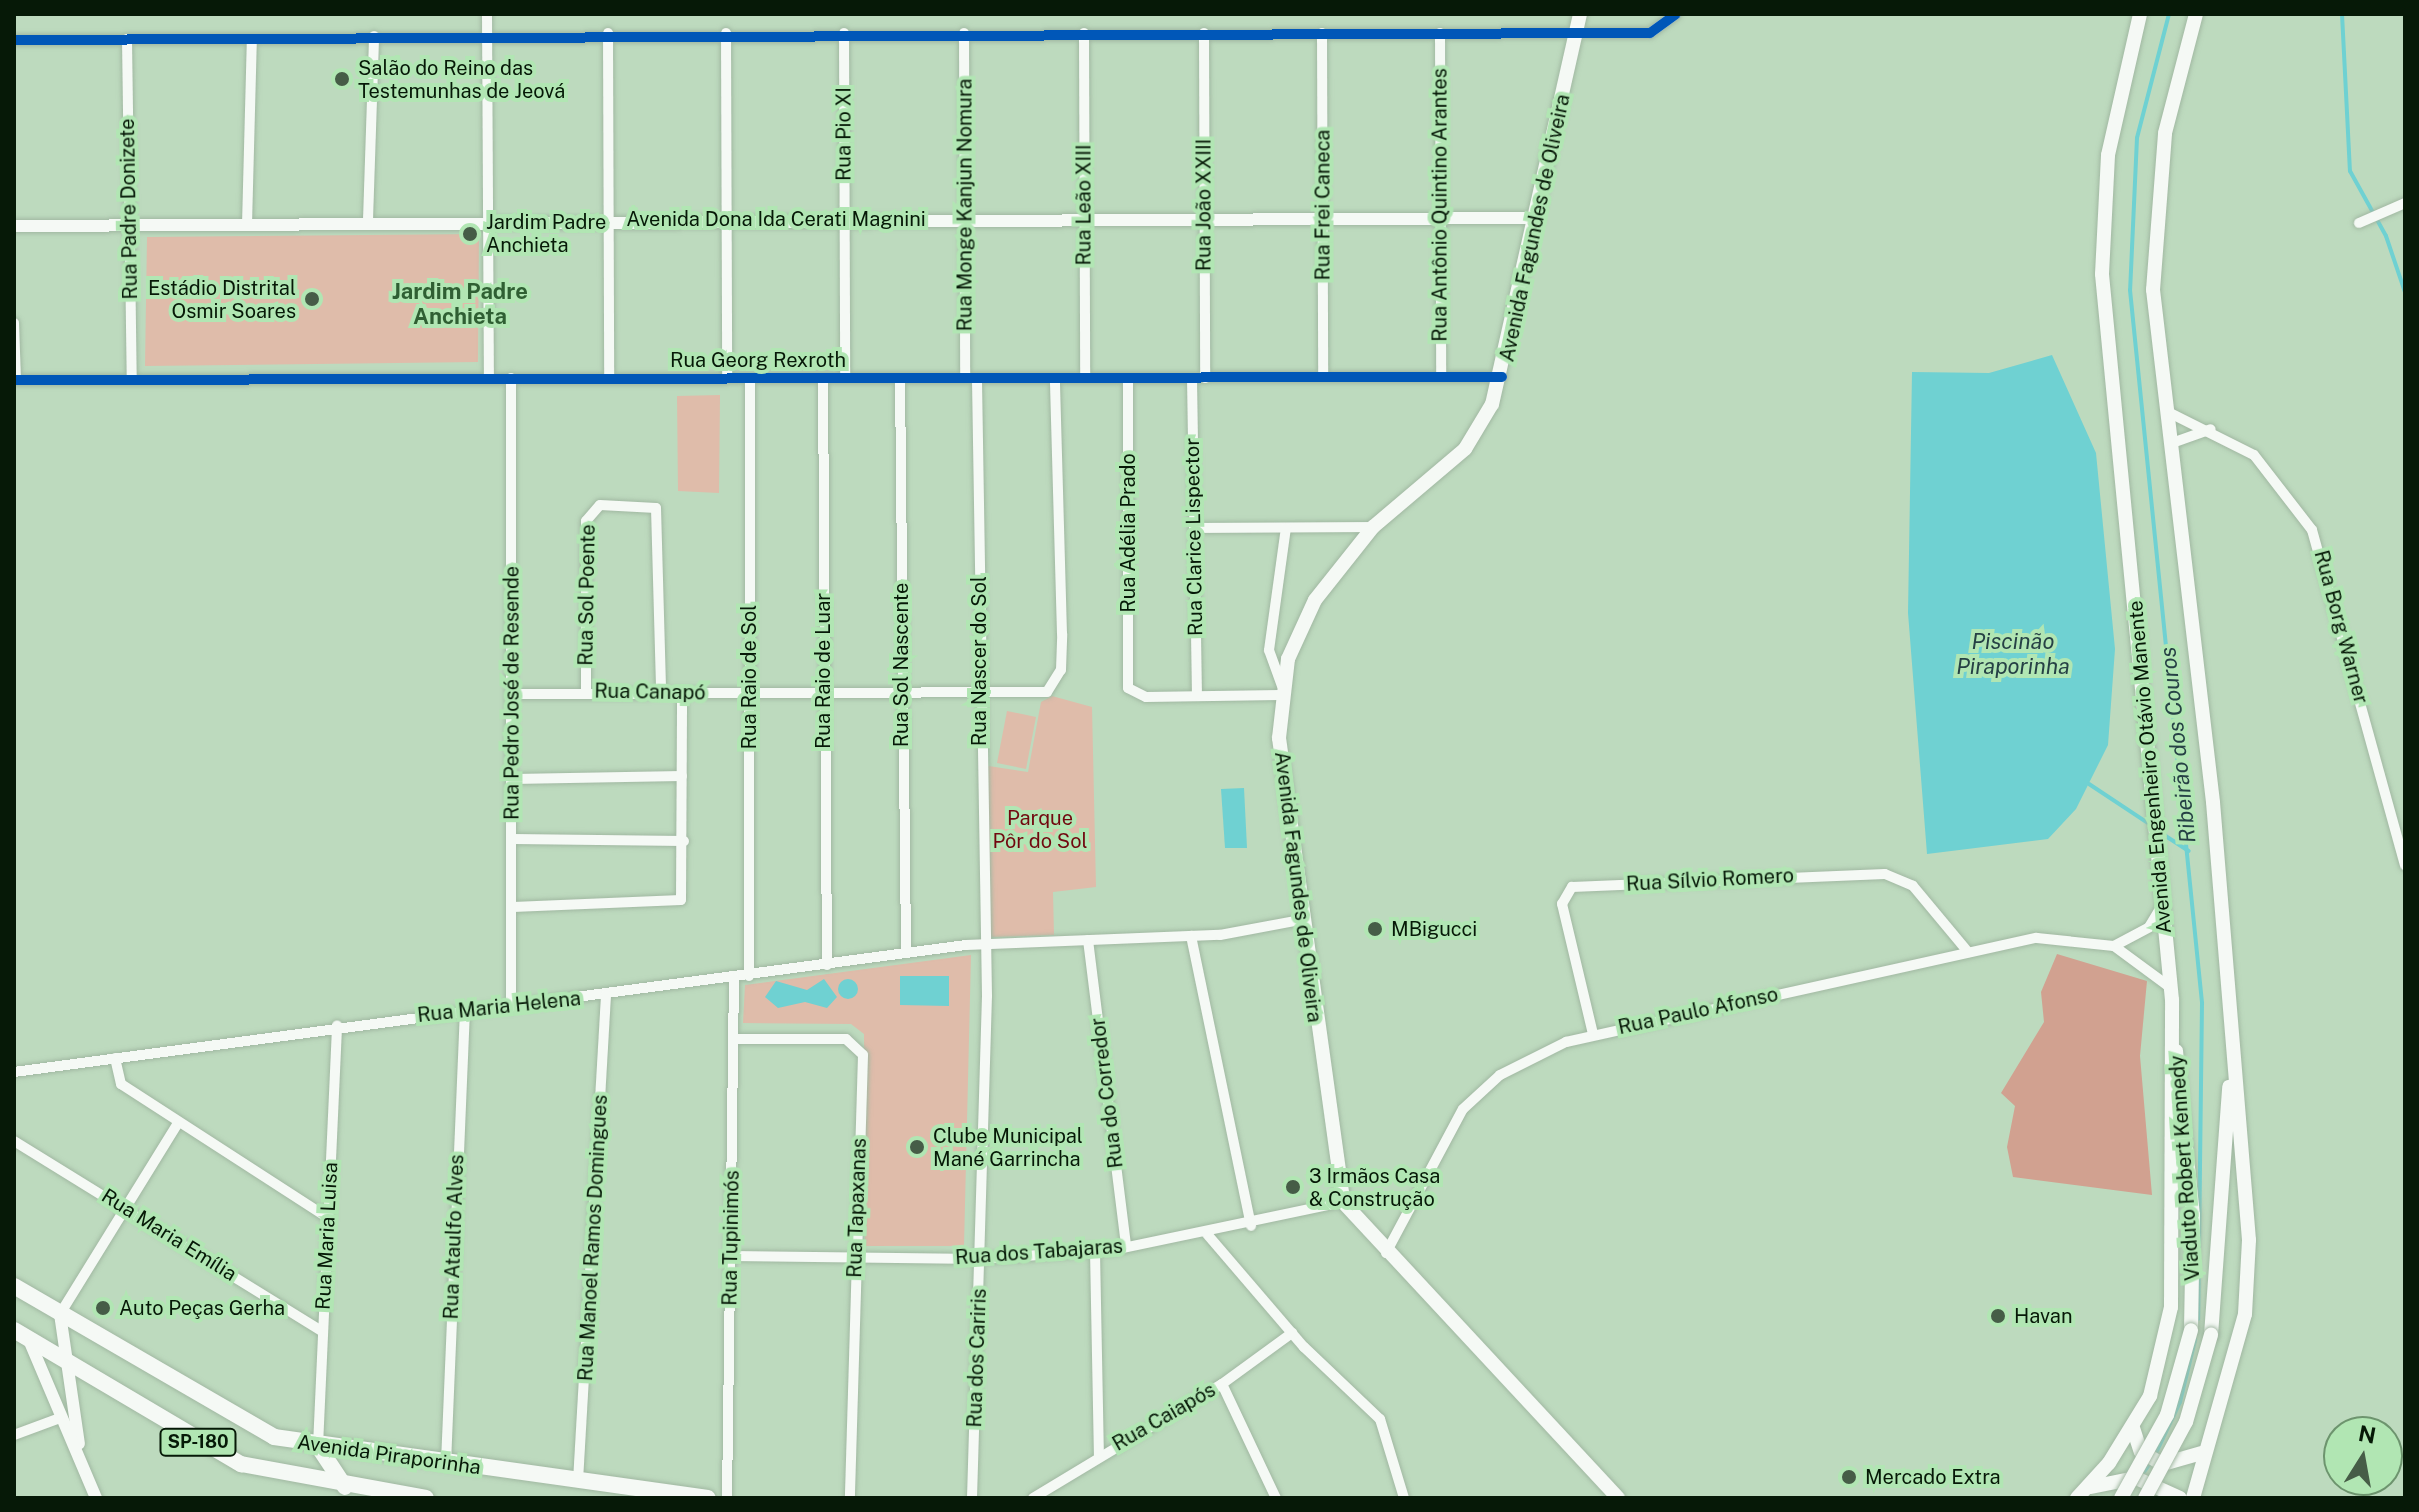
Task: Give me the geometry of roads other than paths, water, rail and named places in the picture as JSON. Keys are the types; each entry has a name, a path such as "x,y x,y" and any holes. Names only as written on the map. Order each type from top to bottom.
{"main road":[{"name":"Avenida Fagundes de Oliveira","path":"1580,14 1502,377 1465,449 1373,527 1315,600 1281,690 1281,771 1300,920 1343,1202 1385,1255 1618,1498"},
{"name":"Avenida Engenheiro Otávio Manente","path":"2081,1493 2133,1428 2161,1367 2171,1307 2166,1098 2173,1015 2102,274 2108,155 2140,14"},
{"path":"2193,1498 2202,1453 2235,1358 2248,1280 2246,1153 2229,1059 2213,802 2153,290 2154,216 2171,103 2196,14"},
{"name":"Viaduto Robert Kennedy","path":"2121,1498 2167,1415 2191,1330 2187,1156 2173,1015"},
{"name":"Viaduto Robert Kennedy","path":"2145,1498 2201,1377 2219,1292 2229,1059"},
{"name":"Avenida Piraporinha","path":"14,1286 238,1422 318,1446 708,1498"},
{"name":"Avenida Piraporinha","path":"14,1330 241,1464 345,1487 426,1498"},
{"path":"2133,1428 2155,1460 2179,1465 2202,1453"},
{"path":"318,1446 345,1487"},
{"path":"2081,1493 2136,1478 2180,1498"}],"street":[{"path":"487,14 489,378"},
{"path":"14,40 252,39 488,33 1658,32 1676,14"},
{"path":"608,33 609,378"},
{"path":"726,33 727,378"},
{"name":"Rua Pio XI","path":"844,33 845,378"},
{"name":"Rua Monge Kanjun Nomura","path":"964,33 965,219 971,378"},
{"name":"Rua Leão XIII","path":"1084,33 1085,378"},
{"name":"Rua João XXIII","path":"1204,33 1205,378"},
{"name":"Rua Frei Caneca","path":"1322,33 1323,377"},
{"name":"Rua Antônio Quintino Arantes","path":"1440,33 1441,377"},
{"path":"368,220 374,36"},
{"name":"Rua Padre Donizete","path":"127,39 132,378"},
{"path":"247,225 252,39"},
{"path":"2362,220 2405,203"},
{"name":"Avenida Dona Ida Cerati Magnini","path":"14,226 247,225 489,219 1537,218"},
{"path":"14,323 15,380"},
{"name":"Rua Georg Rexroth","path":"15,380 1502,377"},
{"name":"Rua Pedro José de Resende","path":"511,378 511,1007"},
{"name":"Rua Raio de Sol","path":"749,976 750,378"},
{"name":"Rua Raio de Luar","path":"823,378 822,690 827,965"},
{"name":"Rua Sol Nascente","path":"900,378 900,692 906,953"},
{"name":"Rua Nascer do Sol","path":"971,378 984,944"},
{"name":"Rua Canapó","path":"513,694 822,690 1047,692 1061,670 1055,378"},
{"name":"Rua Adélia Prado","path":"1128,378 1128,688 1146,697 1197,696"},
{"name":"Rua Clarice Lispector","path":"1192,378 1197,696"},
{"name":"Rua Borg Warner","path":"2168,412 2213,428 2274,474 2319,543 2405,865"},
{"path":"2172,443 2213,428"},
{"name":"Rua Sol Poente","path":"586,691 586,521 600,505 656,508 661,691"},
{"path":"1194,528 1373,527"},
{"path":"1197,696 1281,690 1269,650 1286,528"},
{"path":"513,907 675,905 683,894 682,693"},
{"path":"513,779 682,776"},
{"path":"513,839 684,841"},
{"name":"Rua Sílvio Romero","path":"1593,1034 1562,904 1572,887 1885,874 1913,886 1968,952"},
{"path":"2114,946 2149,927 2162,904"},
{"name":"Rua Maria Helena","path":"14,1072 337,1025 606,995 906,953 984,944 1191,936 1300,920"},
{"path":"1191,936 1251,1226"},
{"name":"Rua Paulo Afonso","path":"1385,1255 1479,1091 1536,1055 1593,1034 2049,937 2114,946 2171,988"},
{"name":"Rua do Corredor","path":"1088,940 1126,1247"},
{"name":"Rua dos Cariris","path":"972,1498 980,1259 984,944"},
{"name":"Rua Tupinimós","path":"727,1498 734,978"},
{"name":"Rua Manoel Ramos Domingues","path":"578,1481 606,995"},
{"name":"Rua Ataulfo Alves","path":"446,1463 465,1011"},
{"name":"Rua Maria Luisa","path":"318,1446 337,1025"},
{"name":"Rua Tapaxanas","path":"734,1039 846,1039 860,1048 850,1498"},
{"path":"115,1058 121,1084 328,1218"},
{"path":"82,1459 60,1314 122,1205 178,1123"},
{"name":"Rua Maria Emília","path":"14,1141 322,1331"},
{"name":"Rua dos Tabajaras","path":"731,1256 980,1259 1095,1251 1251,1226 1343,1202"},
{"path":"1207,1234 1292,1333 1388,1431 1404,1498"},
{"path":"1095,1251 1099,1455"},
{"name":"Rua Caiapós","path":"1033,1498 1099,1455 1222,1384 1292,1333"},
{"path":"29,1340 96,1498"},
{"path":"1222,1384 1276,1498"},
{"path":"14,1435 60,1418"},
{"path":"973,1484 981,1498"}],"water":[{"name":"Piscinão Piraporinha","path":"2052,355 2096,453 2115,649 2108,745 2076,809 2048,839 1927,854 1908,613 1912,372 1989,373"},
{"path":"1244,788 1247,848 1225,848 1221,789"},
{"path":"900,976 949,976 949,1006 900,1005"},
{"path":"824,979 837,997 827,1008 805,1002 778,1008 765,997 776,981 807,990"},
{"path":"848,979 855,982 858,989 855,996 848,999 841,996 838,989 841,982"}],"waterway":[{"name":"Ribeirão dos Couros","path":"2169,14 2137,138 2130,290 2202,1003 2198,1319"},
{"path":"2342,14 2350,171 2386,236 2405,292"},
{"path":"2089,784 2151,825"},
{"path":"2161,833 2189,851"},
{"name":"Ribeirão dos Couros","path":"2155,1455 2180,1402 2195,1340"},
{"name":"Ribeirão dos Couros","path":"2144,1472 2150,1463"}],"place":[{"name":"Salão do Reino das Testemunhas de Jeová","path":"342,79"},
{"name":"Jardim Padre Anchieta","path":"470,234"},
{"name":"Estádio Distrital Osmir Soares","path":"312,299"},
{"name":"MBigucci","path":"1375,929"},
{"name":"Clube Municipal Mané Garrincha","path":"917,1147"},
{"name":"3 Irmãos Casa & Construção","path":"1293,1187"},
{"name":"Auto Peças Gerha","path":"103,1308"},
{"name":"Havan","path":"1998,1316"},
{"name":"Mercado Extra","path":"1849,1477"}],"district":[{"name":"Jardim Padre Anchieta","path":"460,304"}],"park label":[{"name":"Parque Pôr do Sol","path":"1040,830"}]}
